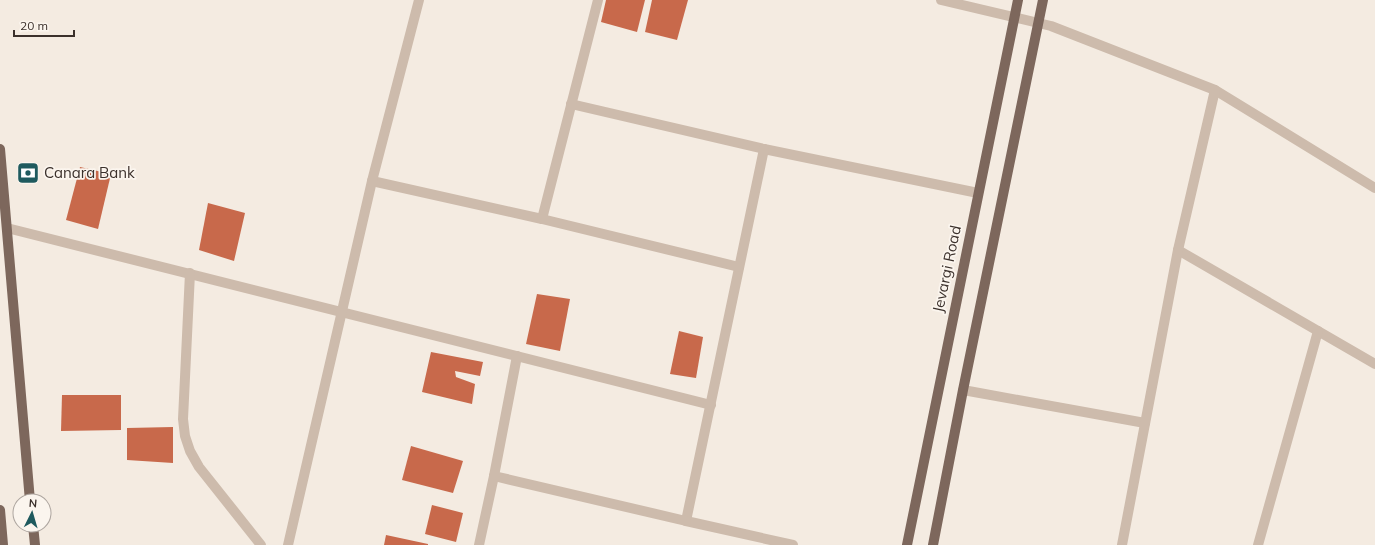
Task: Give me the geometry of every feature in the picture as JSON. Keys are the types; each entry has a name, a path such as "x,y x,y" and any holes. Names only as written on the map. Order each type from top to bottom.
{"main road":[{"name":"Jevargi Road","path":"906,545 1018,0"},
{"path":"933,545 963,390 1043,0"},
{"path":"0,149 29,493"},
{"path":"0,510 3,545"},
{"path":"34,533 35,545"}],"street":[{"path":"288,545 372,181 419,0"},
{"path":"542,219 598,0"},
{"path":"941,0 1051,26 1215,90 1375,188"},
{"path":"1122,545 1178,250 1215,90"},
{"path":"571,104 764,149 978,193"},
{"path":"686,521 764,149"},
{"path":"372,181 542,219 739,268"},
{"path":"7,228 711,404"},
{"path":"1178,250 1375,364"},
{"path":"190,273 183,419 185,436 190,451 199,467 261,545"},
{"path":"1258,545 1318,331"},
{"path":"478,545 494,476 517,356"},
{"path":"963,390 1145,423"},
{"path":"494,476 793,545"}],"building":[{"path":"606,0 645,0 637,32 601,22"},
{"path":"652,0 688,0 677,40 645,32"},
{"path":"80,167 111,174 98,229 66,220"},
{"path":"208,203 245,213 234,261 199,250"},
{"path":"537,294 570,299 560,351 526,344"},
{"path":"679,331 703,337 696,378 670,374"},
{"path":"431,352 483,362 480,376 455,371 456,377 475,384 472,404 422,392"},
{"path":"62,395 121,395 121,430 61,431"},
{"path":"173,427 173,463 127,460 127,428"},
{"path":"411,446 463,461 453,493 402,480"},
{"path":"432,505 463,513 456,542 425,534"},
{"path":"386,535 428,544 428,545 384,545"}],"place":[{"name":"Canara Bank","path":"28,173"}]}
